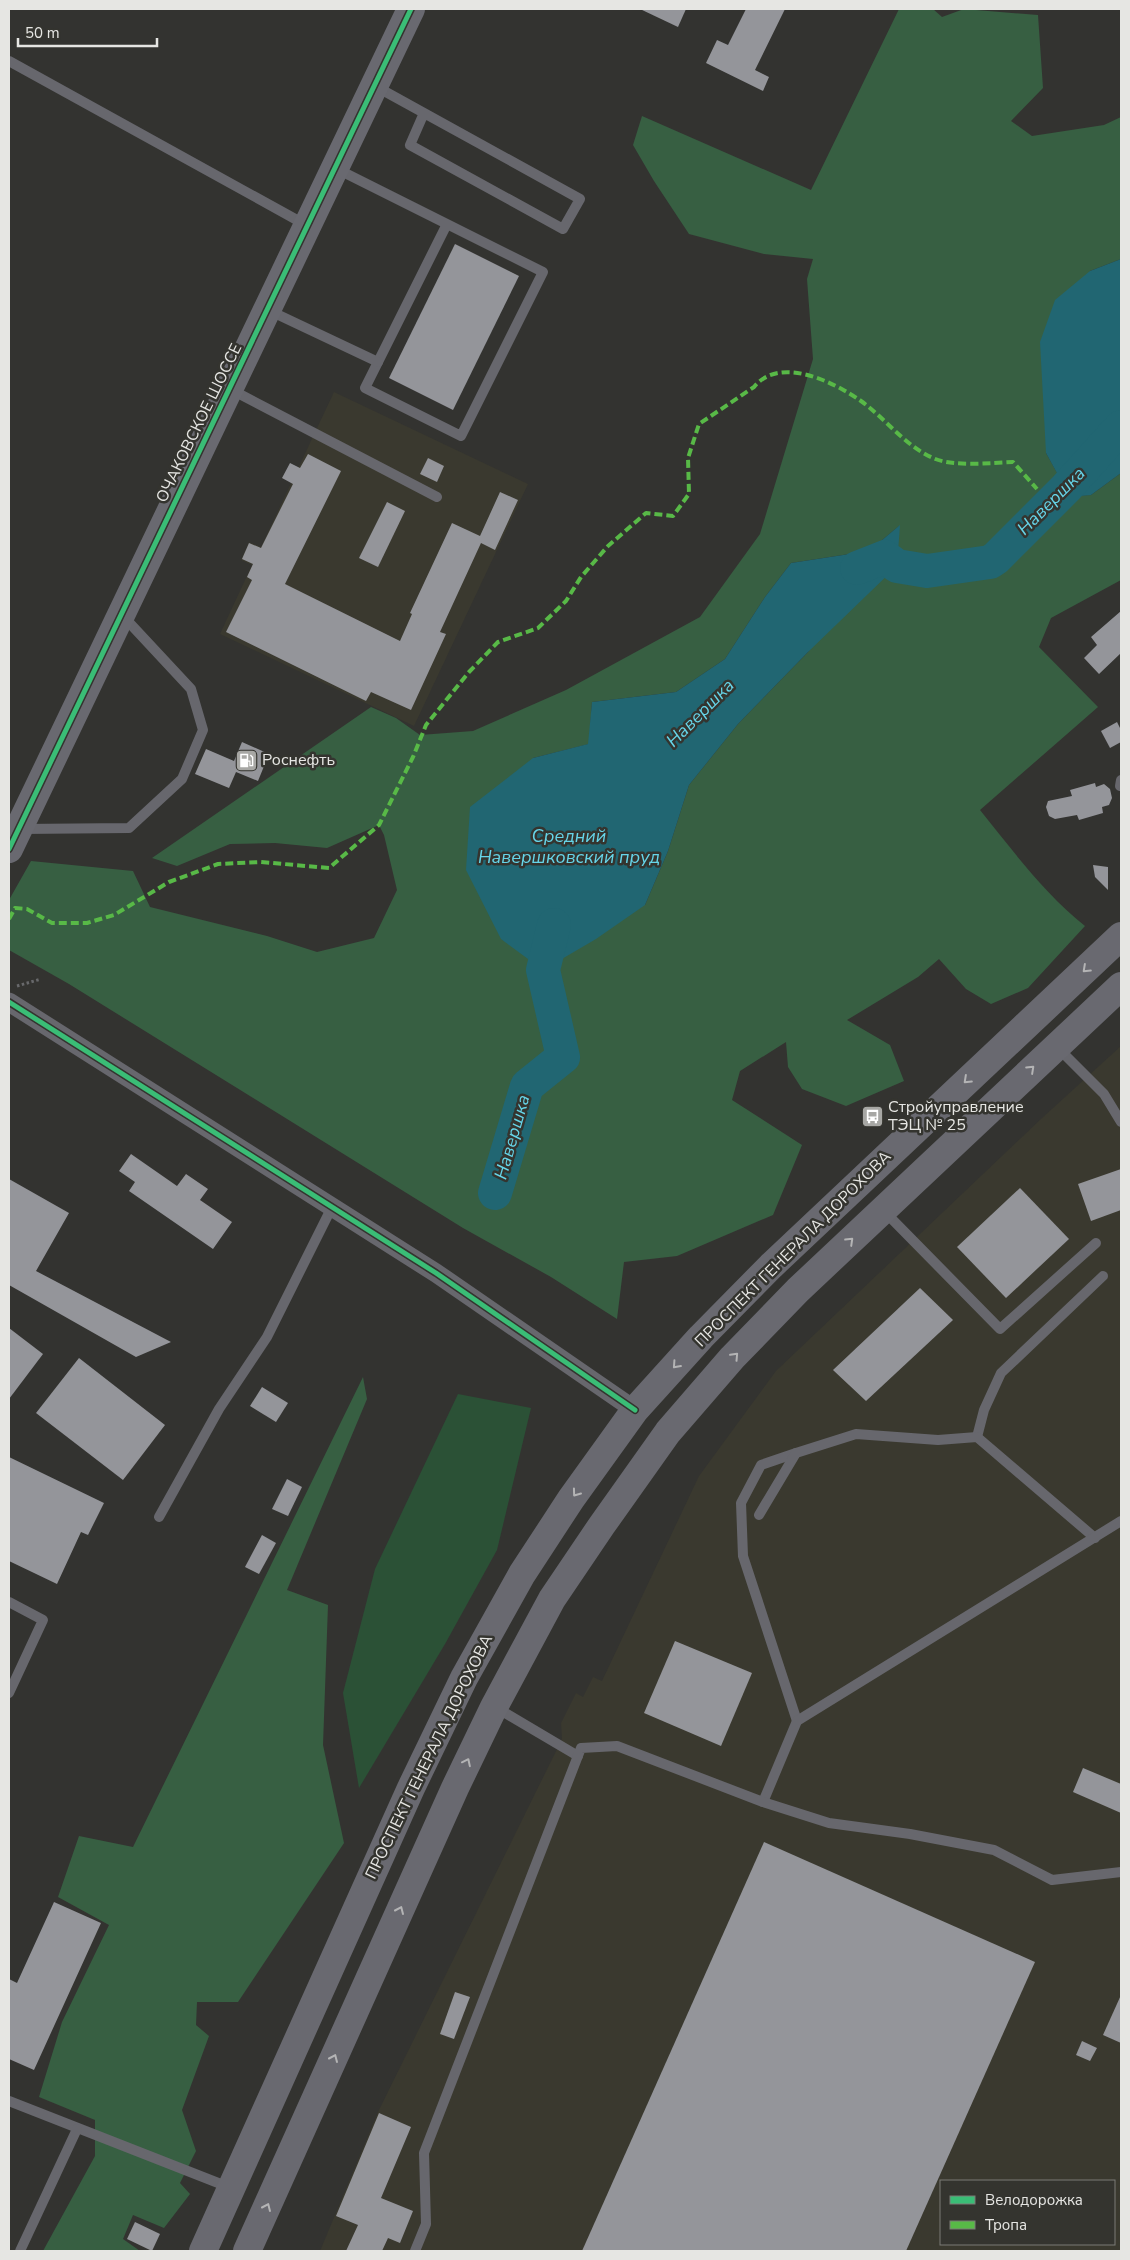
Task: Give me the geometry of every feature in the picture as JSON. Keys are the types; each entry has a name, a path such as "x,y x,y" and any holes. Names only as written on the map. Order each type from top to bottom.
{"main road":[{"name":"ОЧАКОВСКОЕ ШОССЕ","path":"12,833 121,614 411,9"},
{"name":"ПРОСПЕКТ ГЕНЕРАЛА ДОРОХОВА","path":"203,2251 411,1788 464,1678 522,1574 571,1499 636,1410 770,1266 1121,936"},
{"name":"ПРОСПЕКТ ГЕНЕРАЛА ДОРОХОВА","path":"247,2251 455,1788 494,1707 552,1599 602,1525 668,1432 732,1358 798,1290 1121,986"}],"street":[{"path":"9,1002 436,1273 636,1410"}],"lane":[{"path":"9,61 307,226"},
{"path":"374,86 424,113 580,199 563,229 410,145 424,113"},
{"path":"334,168 544,272 462,436 365,388 447,224"},
{"path":"267,310 378,362"},
{"path":"229,389 436,497"},
{"path":"12,833 129,828 182,779 203,730 191,689 121,614"},
{"path":"1057,1046 1104,1094 1121,1122"},
{"path":"159,1517 219,1409 267,1337 332,1207"},
{"path":"883,1210 1000,1329 1096,1243"},
{"path":"977,1437 984,1410 1001,1373 1103,1276"},
{"path":"797,1721 743,1556 741,1502 760,1465 856,1434 938,1440 977,1437 1095,1538"},
{"path":"759,1515 796,1453"},
{"path":"763,1802 797,1721 1121,1521"},
{"path":"9,1602 43,1620 9,1693"},
{"path":"494,1707 578,1756"},
{"path":"414,2251 426,2224 424,2153 582,1748 617,1746 763,1802 829,1823 910,1834 994,1850 1052,1880 1121,1872"},
{"path":"9,2101 231,2189"},
{"path":"20,2251 77,2129"}],"path":[{"path":"9,989 41,979"}],"shaded area":[{"path":"334,392 528,484 414,726 220,634 252,565 241,560 249,542 261,547"},
{"path":"1121,1046 1121,2251 320,2251 379,2110 562,1739 561,1723 576,1693 583,1697 593,1677 602,1681 699,1476 776,1371 1041,1119"}],"green space":[{"path":"899,9 933,9 942,17 964,9 1038,15 1043,88 1011,121 1032,136 1104,125 1121,117 1121,259 1090,271 1046,453 1070,496 1091,495 1121,473 1121,580 1051,618 1039,647 1098,707 980,810 1042,886 1085,926 1028,988 991,1004 966,989 939,959 918,977 847,1020 890,1045 904,1081 846,1106 802,1089 788,1067 786,1042 740,1071 732,1100 802,1145 773,1215 677,1256 624,1262 617,1319 551,1277 463,1228 69,984 9,950 9,900 31,861 133,871 150,907 267,936 317,952 374,938 397,890 384,835 379,825 327,848 275,843 230,844 177,866 152,858 371,707 396,718 420,735 473,731 566,690 700,617 760,534 813,359 807,279 813,259 764,254 689,234 633,145 642,116 811,190","holes":["899,526 808,652 738,724 689,785 668,851 645,905 533,758 589,744 592,702 676,692 725,659 765,597 791,563 869,551"]},
{"path":"363,1377 367,1399 287,1590 328,1605 323,1745 344,1843 238,2002 197,2002 196,2025 209,2036 182,2110 196,2151 180,2183 190,2194 164,2228 133,2215 123,2239 140,2251 43,2251 95,2156 95,2120 39,2097 62,2022 109,1925 58,1897 79,1836 133,1847"},
{"path":"458,1394 531,1408 497,1550 445,1644 359,1788 343,1693 375,1569"}],"water":[{"path":"1121,259 1121,473 1091,495 1070,497 1046,453 1040,342 1055,300 1090,271"},
{"name":"Средний Навершковский пруд","path":"900,525 897,566 808,652 738,724 689,785 668,851 645,905 596,939 543,970 501,939 466,870 470,807 533,758 588,744 592,702 676,692 725,659 765,597 791,563 869,551"}],"building":[{"path":"640,9 686,9 678,27"},
{"path":"746,9 785,9 755,70 769,77 763,91 706,63 717,40 728,45"},
{"path":"455,244 519,276 453,410 389,378"},
{"path":"308,454 341,471 285,584 400,641 412,614 410,613 452,523 480,536 500,492 518,500 495,550 481,543 440,632 446,634 411,710 371,692 366,701 226,632 252,580 247,577 253,564 242,559 249,543 261,548 293,484 282,478 290,463 300,468"},
{"path":"428,458 444,466 437,482 420,474"},
{"path":"387,502 405,511 378,567 359,558"},
{"path":"1121,611 1121,653 1099,674 1084,658 1097,645 1091,637"},
{"path":"1117,722 1121,730 1121,742 1110,748 1101,731"},
{"path":"242,742 269,754 258,781 236,772 229,788 195,774 206,749 234,761"},
{"path":"1095,783 1096,787 1104,784 1110,789 1112,798 1109,805 1102,807 1103,813 1079,820 1077,815 1055,819 1049,816 1046,807 1048,801 1072,796 1070,790"},
{"path":"1093,865 1108,867 1108,890 1095,877"},
{"path":"131,1154 177,1186 186,1174 208,1189 200,1200 232,1222 213,1249 129,1191 135,1182 119,1171"},
{"path":"1121,1169 1121,1210 1091,1221 1078,1184"},
{"path":"9,1179 69,1213 36,1271 171,1342 136,1357 9,1285"},
{"path":"1020,1188 1069,1239 1006,1298 957,1247"},
{"path":"920,1288 953,1320 866,1401 833,1370"},
{"path":"9,1328 43,1354 9,1399"},
{"path":"79,1358 165,1425 123,1480 36,1413"},
{"path":"262,1387 288,1403 276,1422 250,1406"},
{"path":"9,1457 104,1503 88,1535 81,1532 57,1584 9,1561"},
{"path":"287,1479 302,1487 288,1516 272,1509"},
{"path":"262,1535 276,1543 259,1574 245,1567"},
{"path":"675,1641 752,1673 721,1746 644,1713"},
{"path":"1083,1768 1121,1784 1121,1813 1073,1792"},
{"path":"764,1842 1035,1962 906,2251 582,2251"},
{"path":"54,1902 101,1923 34,2070 9,2059 9,1979 17,1983"},
{"path":"455,1992 470,1997 454,2039 440,2034"},
{"path":"1121,1995 1121,2043 1103,2035"},
{"path":"1082,2041 1097,2048 1090,2061 1076,2055"},
{"path":"379,2113 411,2127 381,2198 413,2211 400,2243 388,2238 382,2251 346,2251 358,2225 336,2216"},
{"path":"135,2222 160,2234 152,2251 127,2239"}],"waterway":[{"name":"Навершка","path":"857,568 885,557 897,566 927,571 990,562 1066,488 1121,427"},
{"name":"Навершка","path":"495,1193 527,1086 563,1057 543,970 554,925"}],"marked path":[{"path":"9,919 15,908 27,909 52,923 87,923 114,915 169,882 218,864 261,862 329,868 379,825 413,757 426,725 469,672 498,642 538,628 566,601 581,577 608,546 646,513 673,516 689,494 688,458 699,424 765,378 778,373 792,372 807,375 837,386 870,408 904,439 923,453 951,463 983,464 1013,462 1037,489"}],"cycle path":[{"path":"9,849 411,9"},
{"path":"9,1002 436,1273 635,1410"}],"place":[{"name":"Роснефть","path":"246,760"},
{"name":"Стройуправление ТЭЦ № 25","path":"872,1116"}]}
